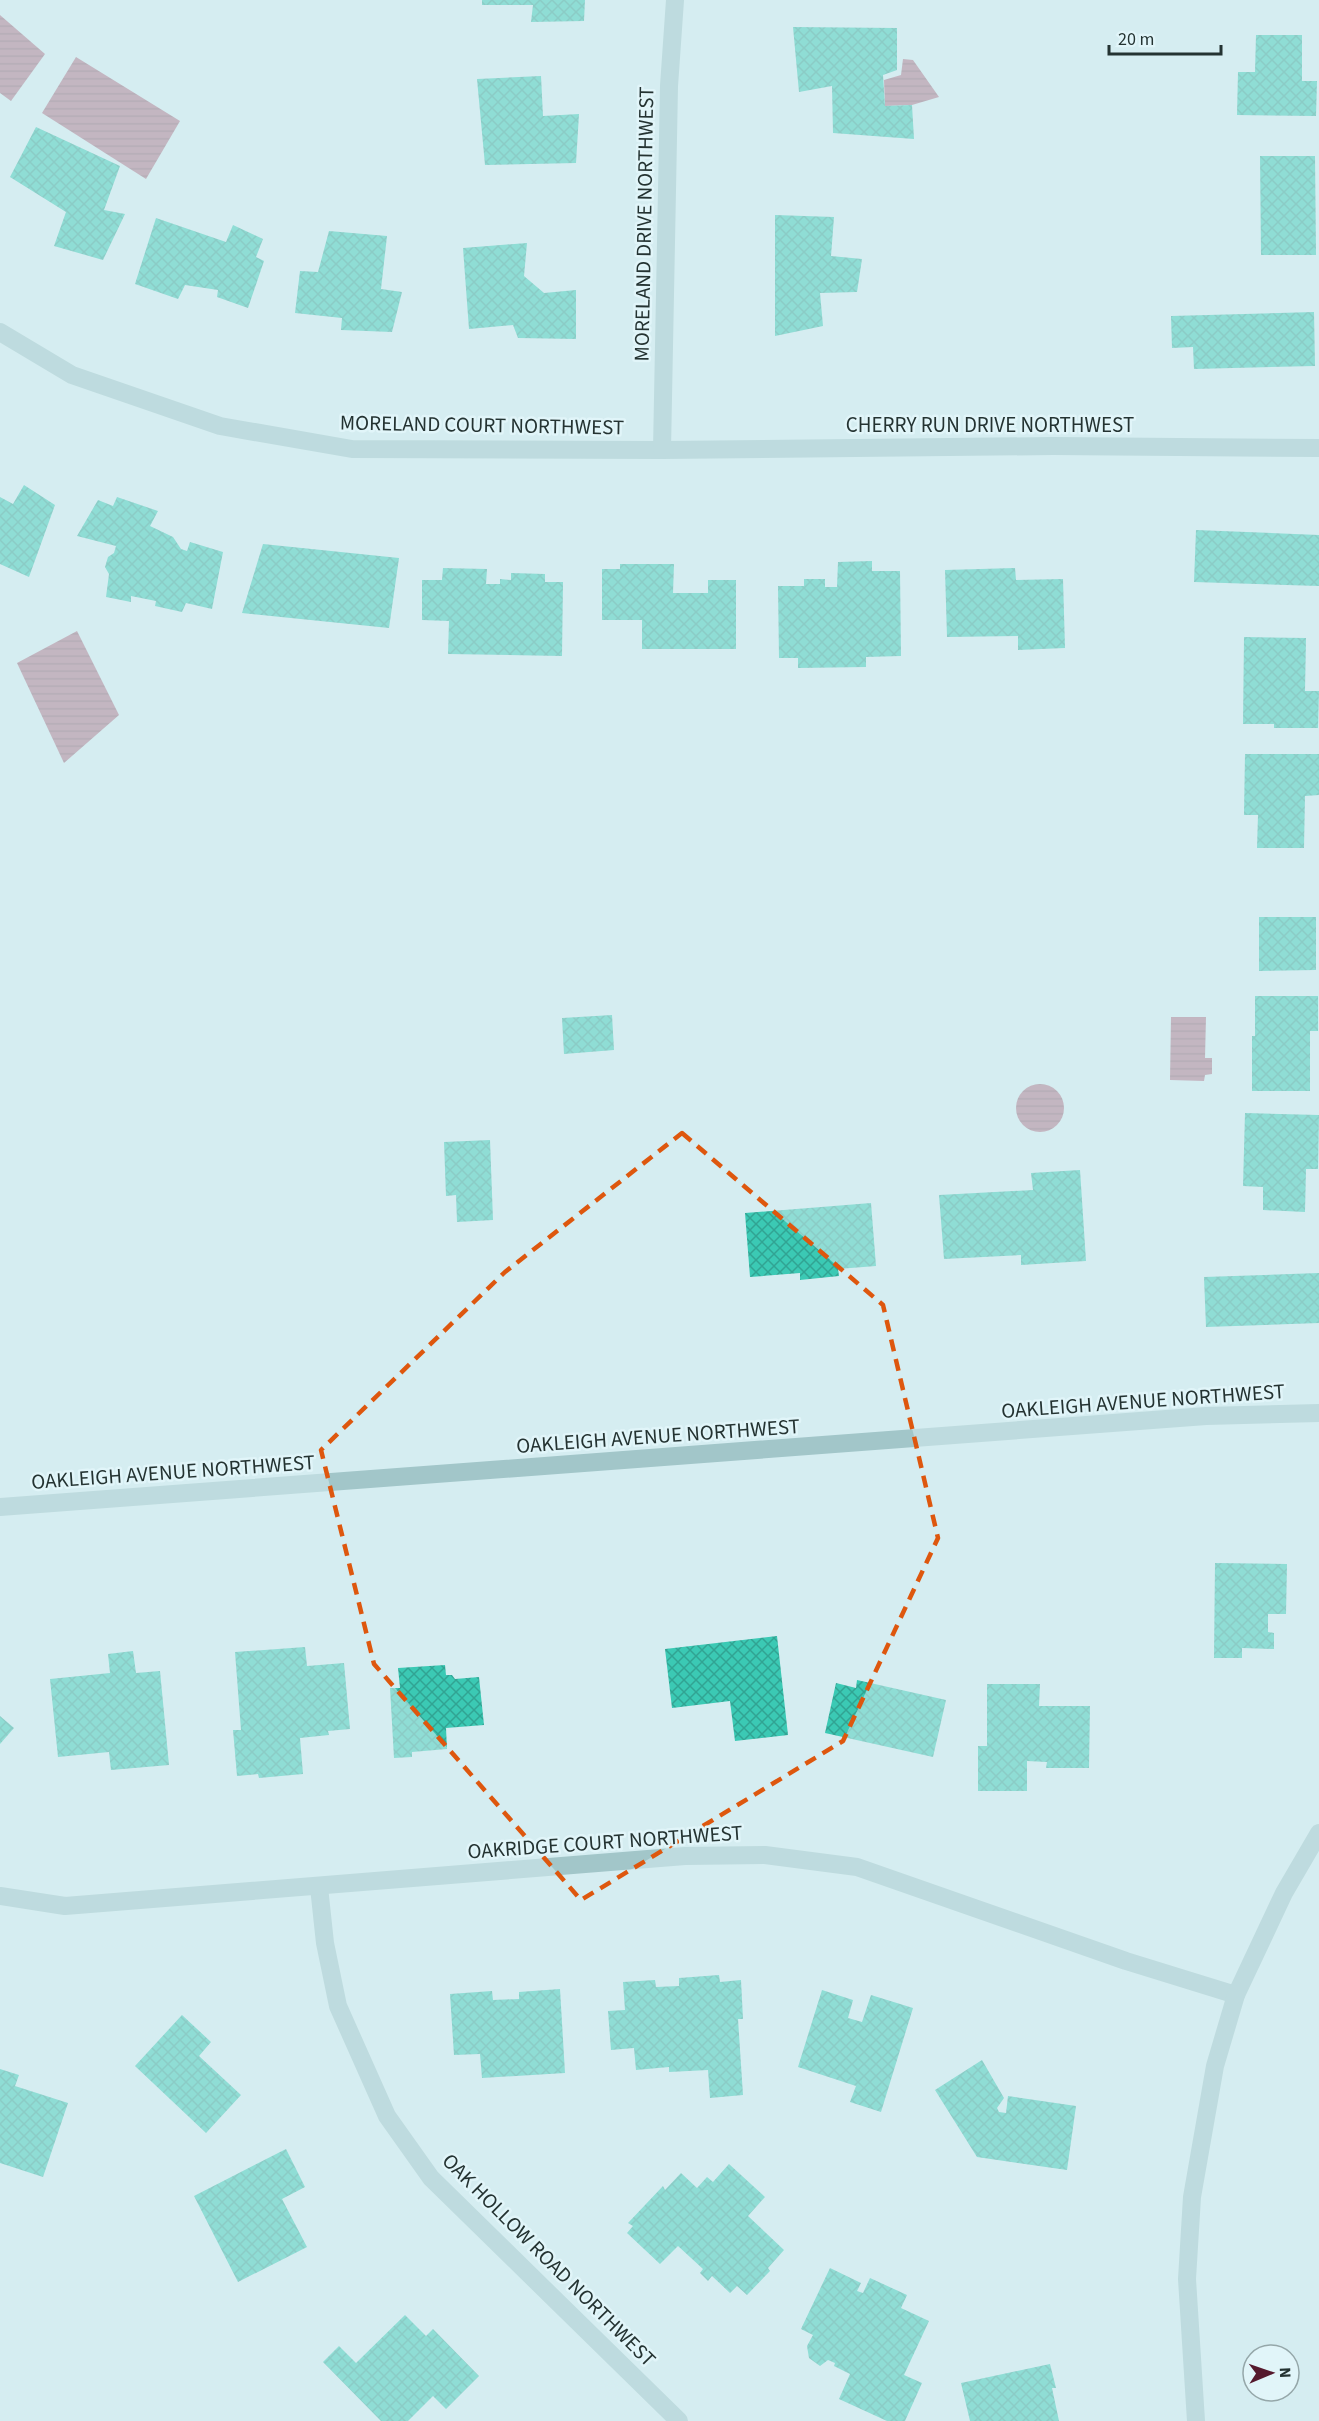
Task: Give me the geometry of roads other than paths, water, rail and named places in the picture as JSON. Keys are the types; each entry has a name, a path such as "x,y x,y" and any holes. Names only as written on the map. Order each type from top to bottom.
{"street":[{"name":"MORELAND DRIVE NORTHWEST","path":"662,450 669,86 675,0"},
{"name":"MORELAND COURT NORTHWEST","path":"0,332 72,375 220,426 352,449 662,450"},
{"name":"CHERRY RUN DRIVE NORTHWEST","path":"662,450 1041,446 1319,448"},
{"name":"OAKLEIGH AVENUE NORTHWEST","path":"0,1507 1206,1416 1319,1413"},
{"path":"1196,2421 1186,2279 1192,2197 1215,2066 1236,1995 1284,1893 1319,1833"},
{"name":"OAKRIDGE COURT NORTHWEST","path":"0,1896 65,1906 685,1856 765,1855 857,1867 1126,1961 1236,1995"},
{"name":"OAK HOLLOW ROAD NORTHWEST","path":"320,1887 325,1943 338,2006 387,2116 431,2178 679,2421"}]}
